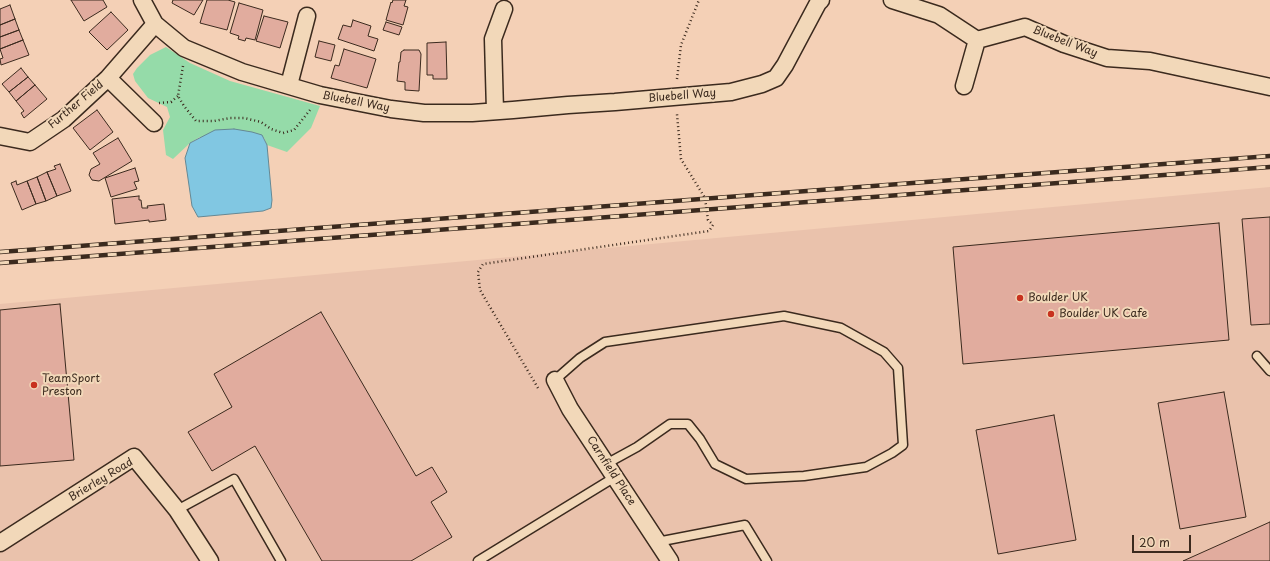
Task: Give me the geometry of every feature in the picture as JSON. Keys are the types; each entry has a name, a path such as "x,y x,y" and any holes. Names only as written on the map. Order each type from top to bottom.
{"street":[{"name":"Bluebell Way","path":"142,0 155,24 184,48 242,72 320,95 391,109 424,113 496,111 615,102 731,92 762,84 776,78 785,65 821,0"},
{"path":"892,0 939,15 977,40 964,86"},
{"path":"496,111 493,39 504,9"},
{"path":"289,85 307,16"},
{"name":"Further Field","path":"0,136 30,142 64,119 108,78 155,24"},
{"name":"Bluebell Way","path":"977,40 1025,27 1064,44 1107,58 1150,61 1270,87"},
{"name":"Further Field","path":"108,78 154,123"},
{"name":"Carnfield Place","path":"555,380 570,409 670,561"},
{"name":"Brierley Road","path":"0,543 134,457 177,510 210,561"}],"lane":[{"path":"478,561 610,471 642,444 670,424 688,424 700,439 715,464 746,479 804,476 866,467 892,453 903,445 898,368 884,352 841,328 784,316 605,342 580,358 555,380"},
{"path":"1257,356 1270,371"},
{"path":"177,510 234,479 281,561"},
{"path":"657,542 745,526 767,561"}],"path":[{"path":"184,48 183,74 178,96 196,121 244,118 261,122 271,129 283,133 294,130 320,95"},
{"path":"540,391 480,290 478,272 483,264 709,231 713,225 708,220 705,198 699,189"}],"shaded area":[{"path":"1270,187 1270,561 0,561 0,304"}],"green space":[{"path":"166,47 190,63 230,81 320,106 311,128 287,152 267,145 264,138 200,137 190,143 173,159 166,155 163,130 170,117 167,107 148,98 135,81 133,74 150,55"}],"water":[{"path":"234,129 262,135 267,145 272,200 271,208 263,211 198,217 192,206 185,158 190,143 215,130"}],"building":[{"path":"71,0 103,0 107,7 84,21"},
{"path":"173,0 203,0 194,15 172,3"},
{"path":"207,0 228,0 235,2 227,30 200,23"},
{"path":"393,0 406,0 404,6 408,7 403,25 386,20 391,2 392,3"},
{"path":"239,3 263,10 255,40 246,38 245,41 238,39 239,36 230,33"},
{"path":"10,5 15,19 0,25 0,9"},
{"path":"111,12 128,30 107,50 89,32"},
{"path":"264,16 288,22 280,48 256,41"},
{"path":"15,19 19,30 0,37 0,25"},
{"path":"353,20 371,26 368,36 378,39 374,51 338,39 343,25 351,27"},
{"path":"386,22 402,27 399,35 383,30"},
{"path":"19,30 23,40 0,49 0,37"},
{"path":"23,40 29,55 1,65 0,59 3,58 0,49"},
{"path":"319,41 335,45 331,61 315,57"},
{"path":"446,42 447,79 433,79 433,75 427,75 427,43"},
{"path":"344,49 376,59 367,88 331,78 335,65 339,66"},
{"path":"404,50 419,50 421,54 419,91 405,90 405,82 397,81 401,52"},
{"path":"21,68 28,77 9,92 2,84"},
{"path":"28,77 35,85 16,101 9,92"},
{"path":"35,85 47,99 24,118 21,113 24,111 16,101"},
{"path":"97,110 113,132 90,150 73,128"},
{"path":"118,138 132,161 99,181 92,180 89,175 91,169 100,164 93,153"},
{"path":"60,164 71,191 57,196 47,172 56,169 54,166"},
{"path":"135,168 139,181 134,182 137,189 111,197 105,178"},
{"path":"47,172 57,196 46,201 37,177"},
{"path":"37,177 46,201 36,204 27,181"},
{"path":"16,181 17,185 27,181 36,204 22,210 11,183"},
{"path":"139,196 142,208 164,204 166,220 149,222 149,220 115,224 112,199"},
{"path":"1270,217 1270,324 1251,325 1242,219"},
{"path":"1219,223 1229,340 963,364 953,247"},
{"name":"TeamSport Preston","path":"60,304 74,460 0,466 0,310"},
{"path":"321,312 416,476 432,467 447,492 431,502 452,537 411,561 322,561 255,446 212,471 188,432 232,407 214,374"},
{"path":"1224,392 1246,517 1180,529 1158,403"},
{"path":"1054,415 1076,540 998,554 976,430"},
{"path":"1270,522 1270,561 1183,561"}],"railway":[{"path":"0,252 1270,156"},
{"path":"0,263 1270,167"}],"place":[{"name":"Boulder UK","path":"1020,298"},
{"name":"Boulder UK Cafe","path":"1051,314"},
{"name":"TeamSport Preston","path":"34,385"}]}
